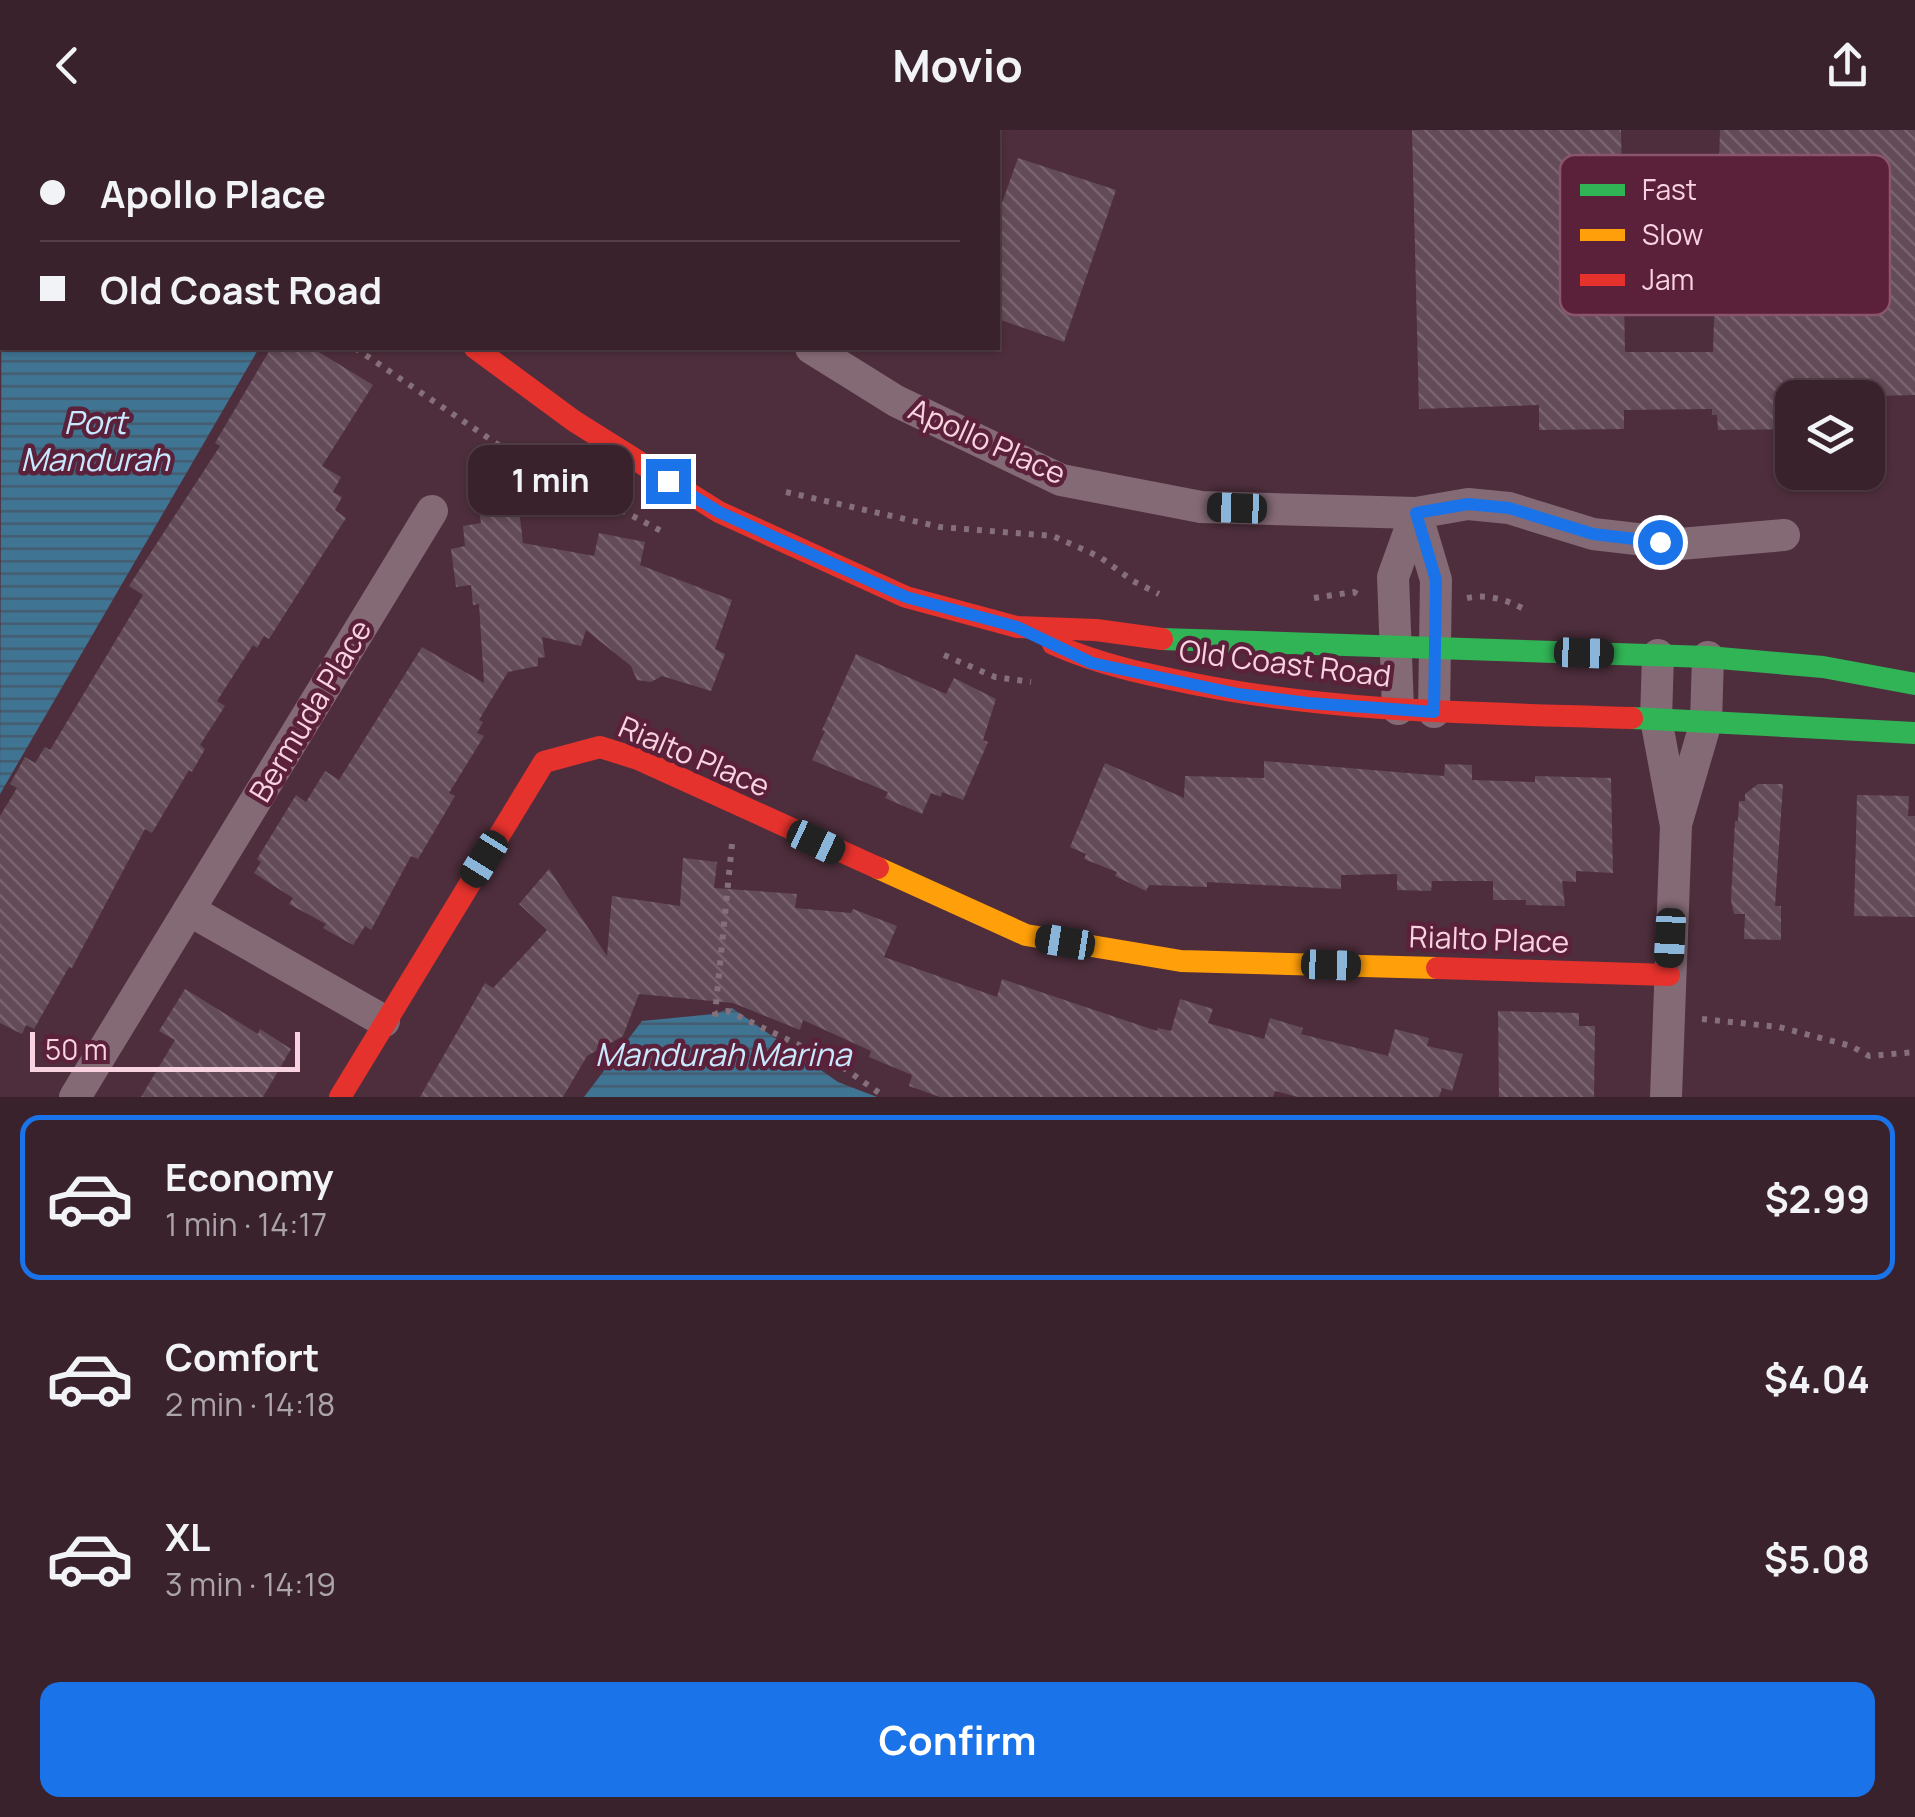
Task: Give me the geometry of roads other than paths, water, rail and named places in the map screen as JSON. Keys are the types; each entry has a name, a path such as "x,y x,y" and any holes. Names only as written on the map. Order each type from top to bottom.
{"main road":[{"name":"Old Coast Road","path":"478,350 574,421 719,512 906,597 1017,627 1092,663 1238,694 1308,703 1915,733"},
{"name":"Old Coast Road","path":"1017,627 1096,630 1172,640 1708,657 1823,668 1915,684"},
{"name":"Rialto Place","path":"340,1097 544,762 600,747 638,759 1026,936 1181,961 1669,975"}],"street":[{"name":"Apollo Place","path":"814,350 896,401 1062,480 1201,507 1416,513 1468,504 1509,508 1593,534 1680,544 1784,535"},
{"name":"Bermuda Place","path":"75,1097 432,511"},
{"path":"1416,513 1436,580 1434,712"},
{"path":"1398,709 1393,577 1416,513"},
{"path":"1658,655 1656,719 1676,826 1666,1097"},
{"path":"1676,826 1706,722 1708,657"},
{"path":"189,910 384,1021"}],"water":[{"name":"Port Mandurah","path":"1,350 258,350 0,794"},
{"name":"Mandurah Marina","path":"732,1008 838,1082 877,1097 584,1097 642,1021 714,1014"}]}
